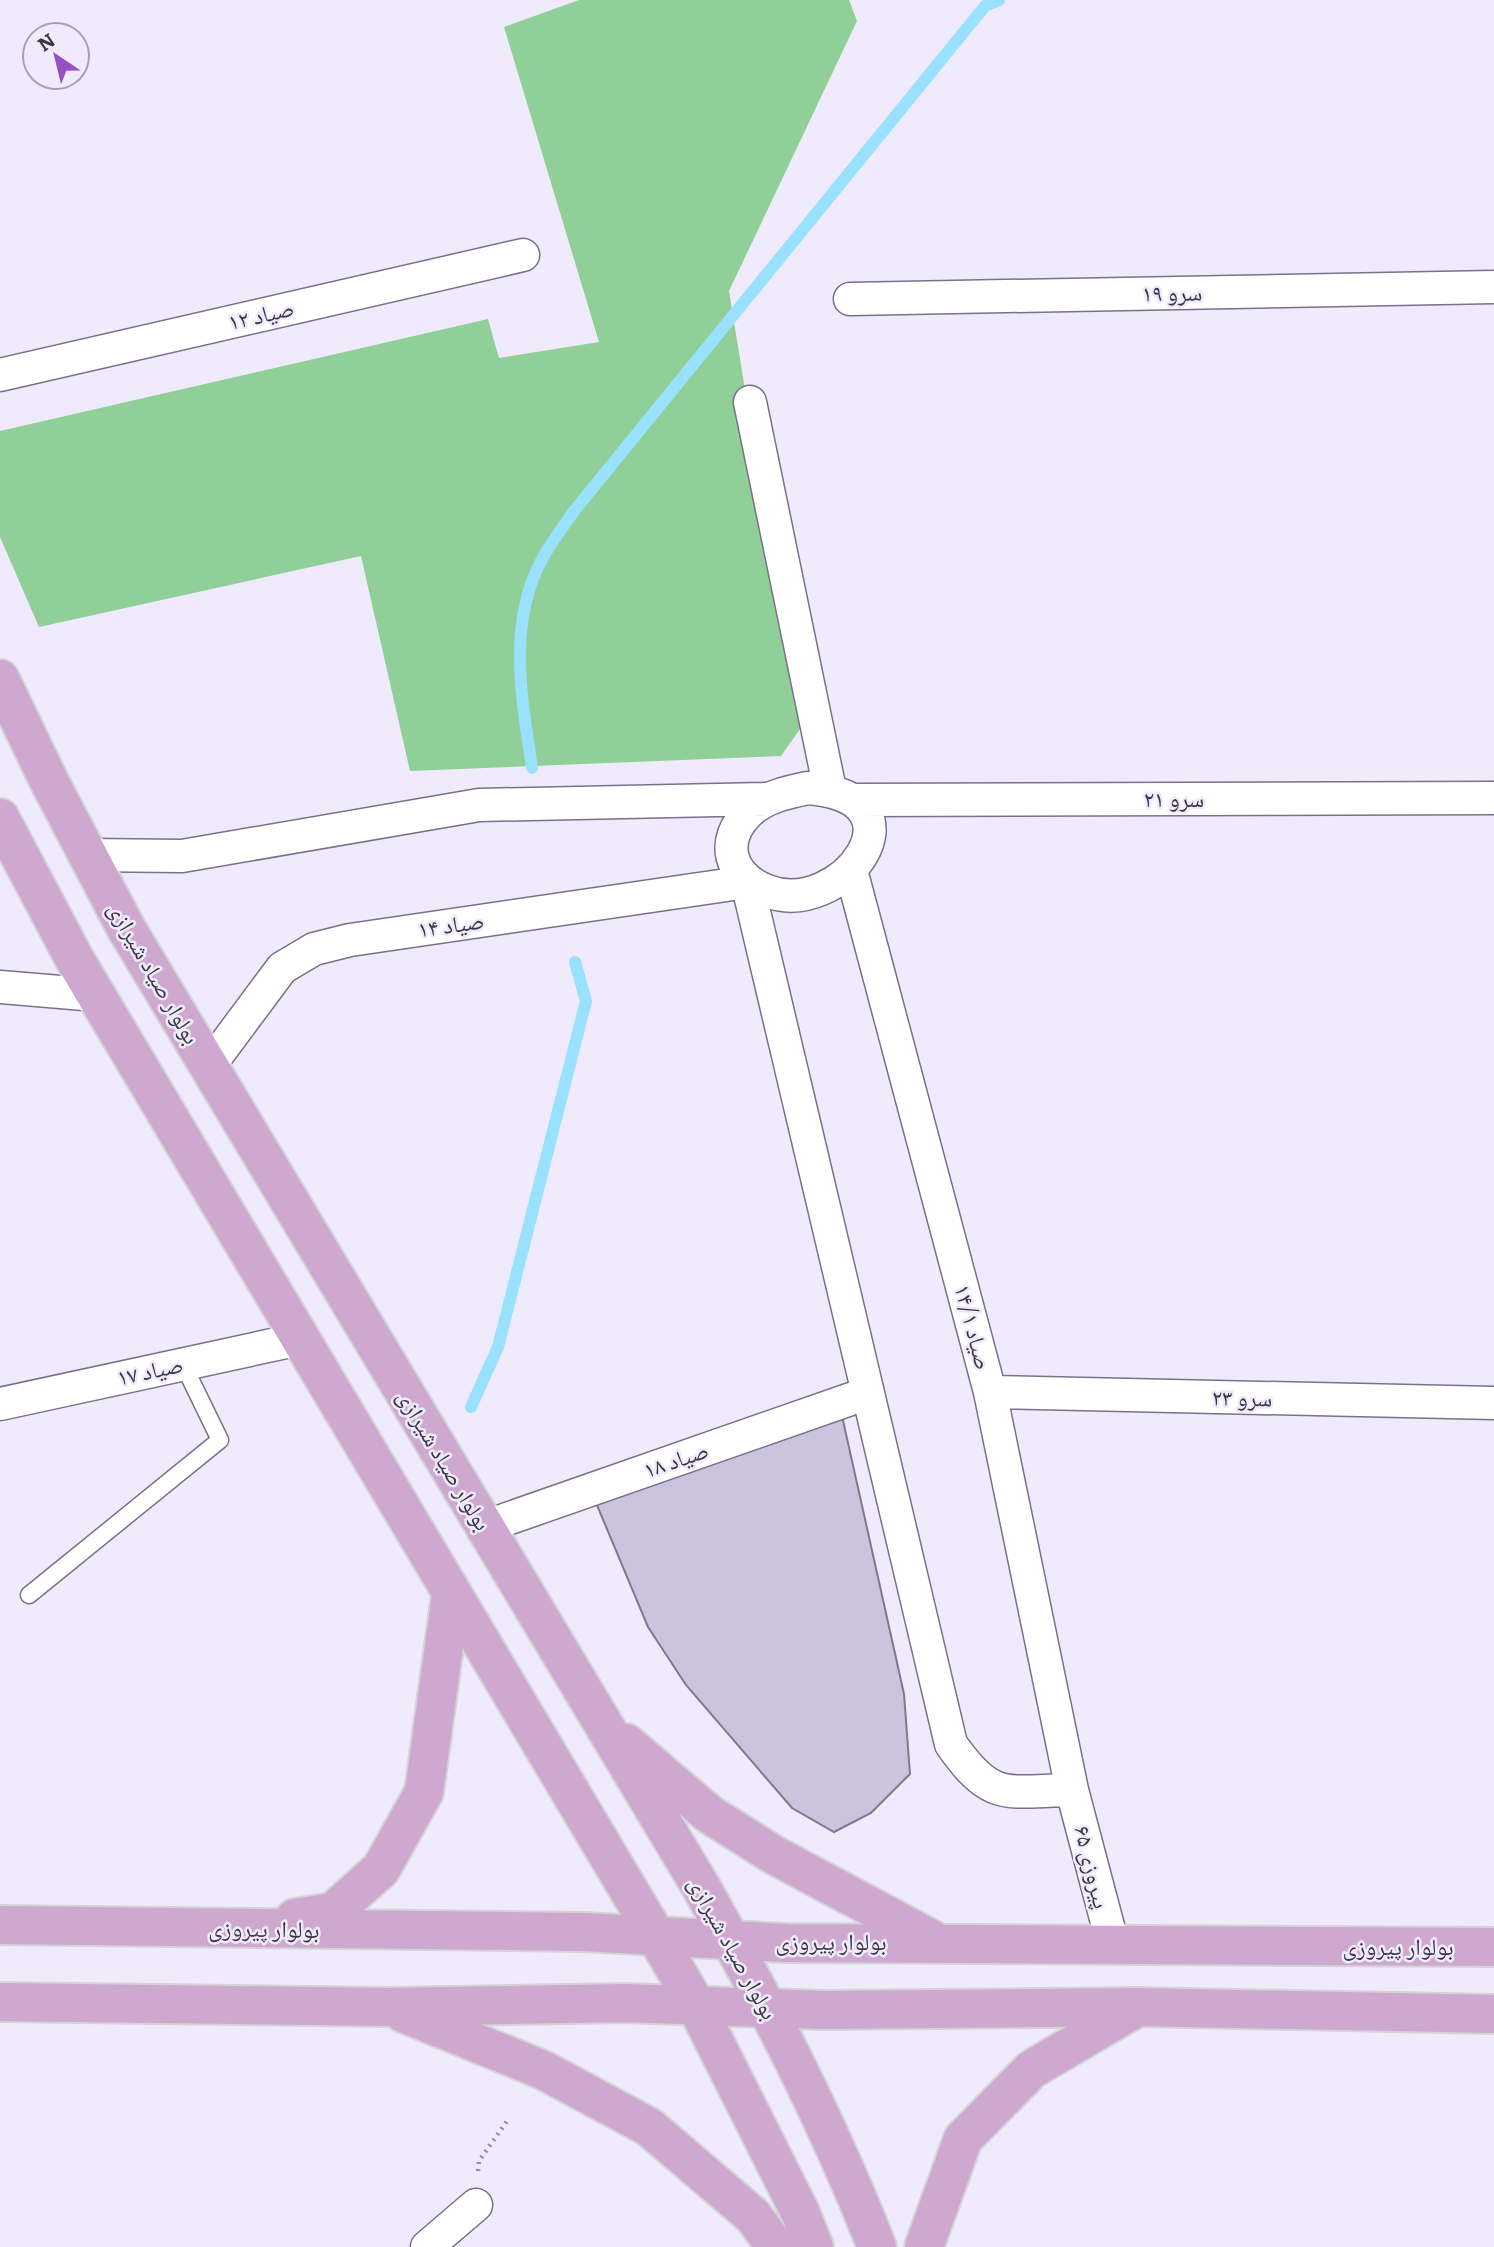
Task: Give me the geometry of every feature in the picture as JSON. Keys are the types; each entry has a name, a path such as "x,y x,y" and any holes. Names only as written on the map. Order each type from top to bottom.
{"main road":[{"name":"بولوار صیاد شیرازی","path":"0,679 126,929 769,2008 854,2190 877,2247"},
{"path":"0,818 96,995 696,2005 800,2212 814,2247"},
{"path":"228,1928 333,1912 380,1869 424,1792 451,1595"},
{"path":"600,1722 709,1814 774,1856 938,1943"},
{"name":"بولوار پیروزی","path":"0,1925 584,1932 730,1940 1494,1947"},
{"path":"0,2001 388,2007 626,2003 769,2008 1137,2007 1494,2014"},
{"path":"388,2007 543,2070 649,2127 754,2216 776,2247"},
{"path":"924,2247 963,2138 1032,2069 1137,2007"}],"street":[{"name":"صیاد ۱۲","path":"0,375 523,255"},
{"name":"سرو ۱۹","path":"850,299 1494,286"},
{"path":"747,882 771,892 793,894 833,883 852,870 868,850 869,823 842,795 750,402"},
{"path":"88,855 182,856 479,805 768,799 808,788 842,795"},
{"name":"سرو ۲۱","path":"842,795 1494,798"},
{"path":"768,799 750,811 733,832 732,859 747,882 951,1744 972,1774 998,1791 1072,1790"},
{"name":"صیاد ۱۴/۱","path":"852,870 990,1392 1072,1790"},
{"name":"صیاد ۱۴","path":"209,1066 282,968 314,949 350,940 747,882"},
{"path":"0,987 96,995"},
{"name":"صیاد ۱۷","path":"0,1404 300,1339"},
{"name":"سرو ۲۳","path":"990,1392 1494,1403"},
{"name":"صیاد ۱۸","path":"484,1527 868,1393"},
{"name":"پیروزی ۶۵","path":"1072,1790 1112,1945"},
{"path":"427,2247 476,2205"}],"lane":[{"path":"29,1595 220,1440 183,1364"}],"path":[{"path":"476,2205 479,2161 507,2121"}],"green space":[{"path":"579,0 849,0 857,21 729,291 800,729 781,756 410,771 361,556 39,627 0,537 0,431 488,319 499,358 599,342 504,27"}],"building":[{"path":"842,1416 904,1694 910,1774 871,1813 834,1832 792,1808 686,1685 648,1627 594,1498"}],"waterway":[{"path":"532,768 521,689 521,637 530,586 548,548 574,511 985,6 999,0"},
{"path":"471,1407 498,1347 586,1001 575,962"}]}
